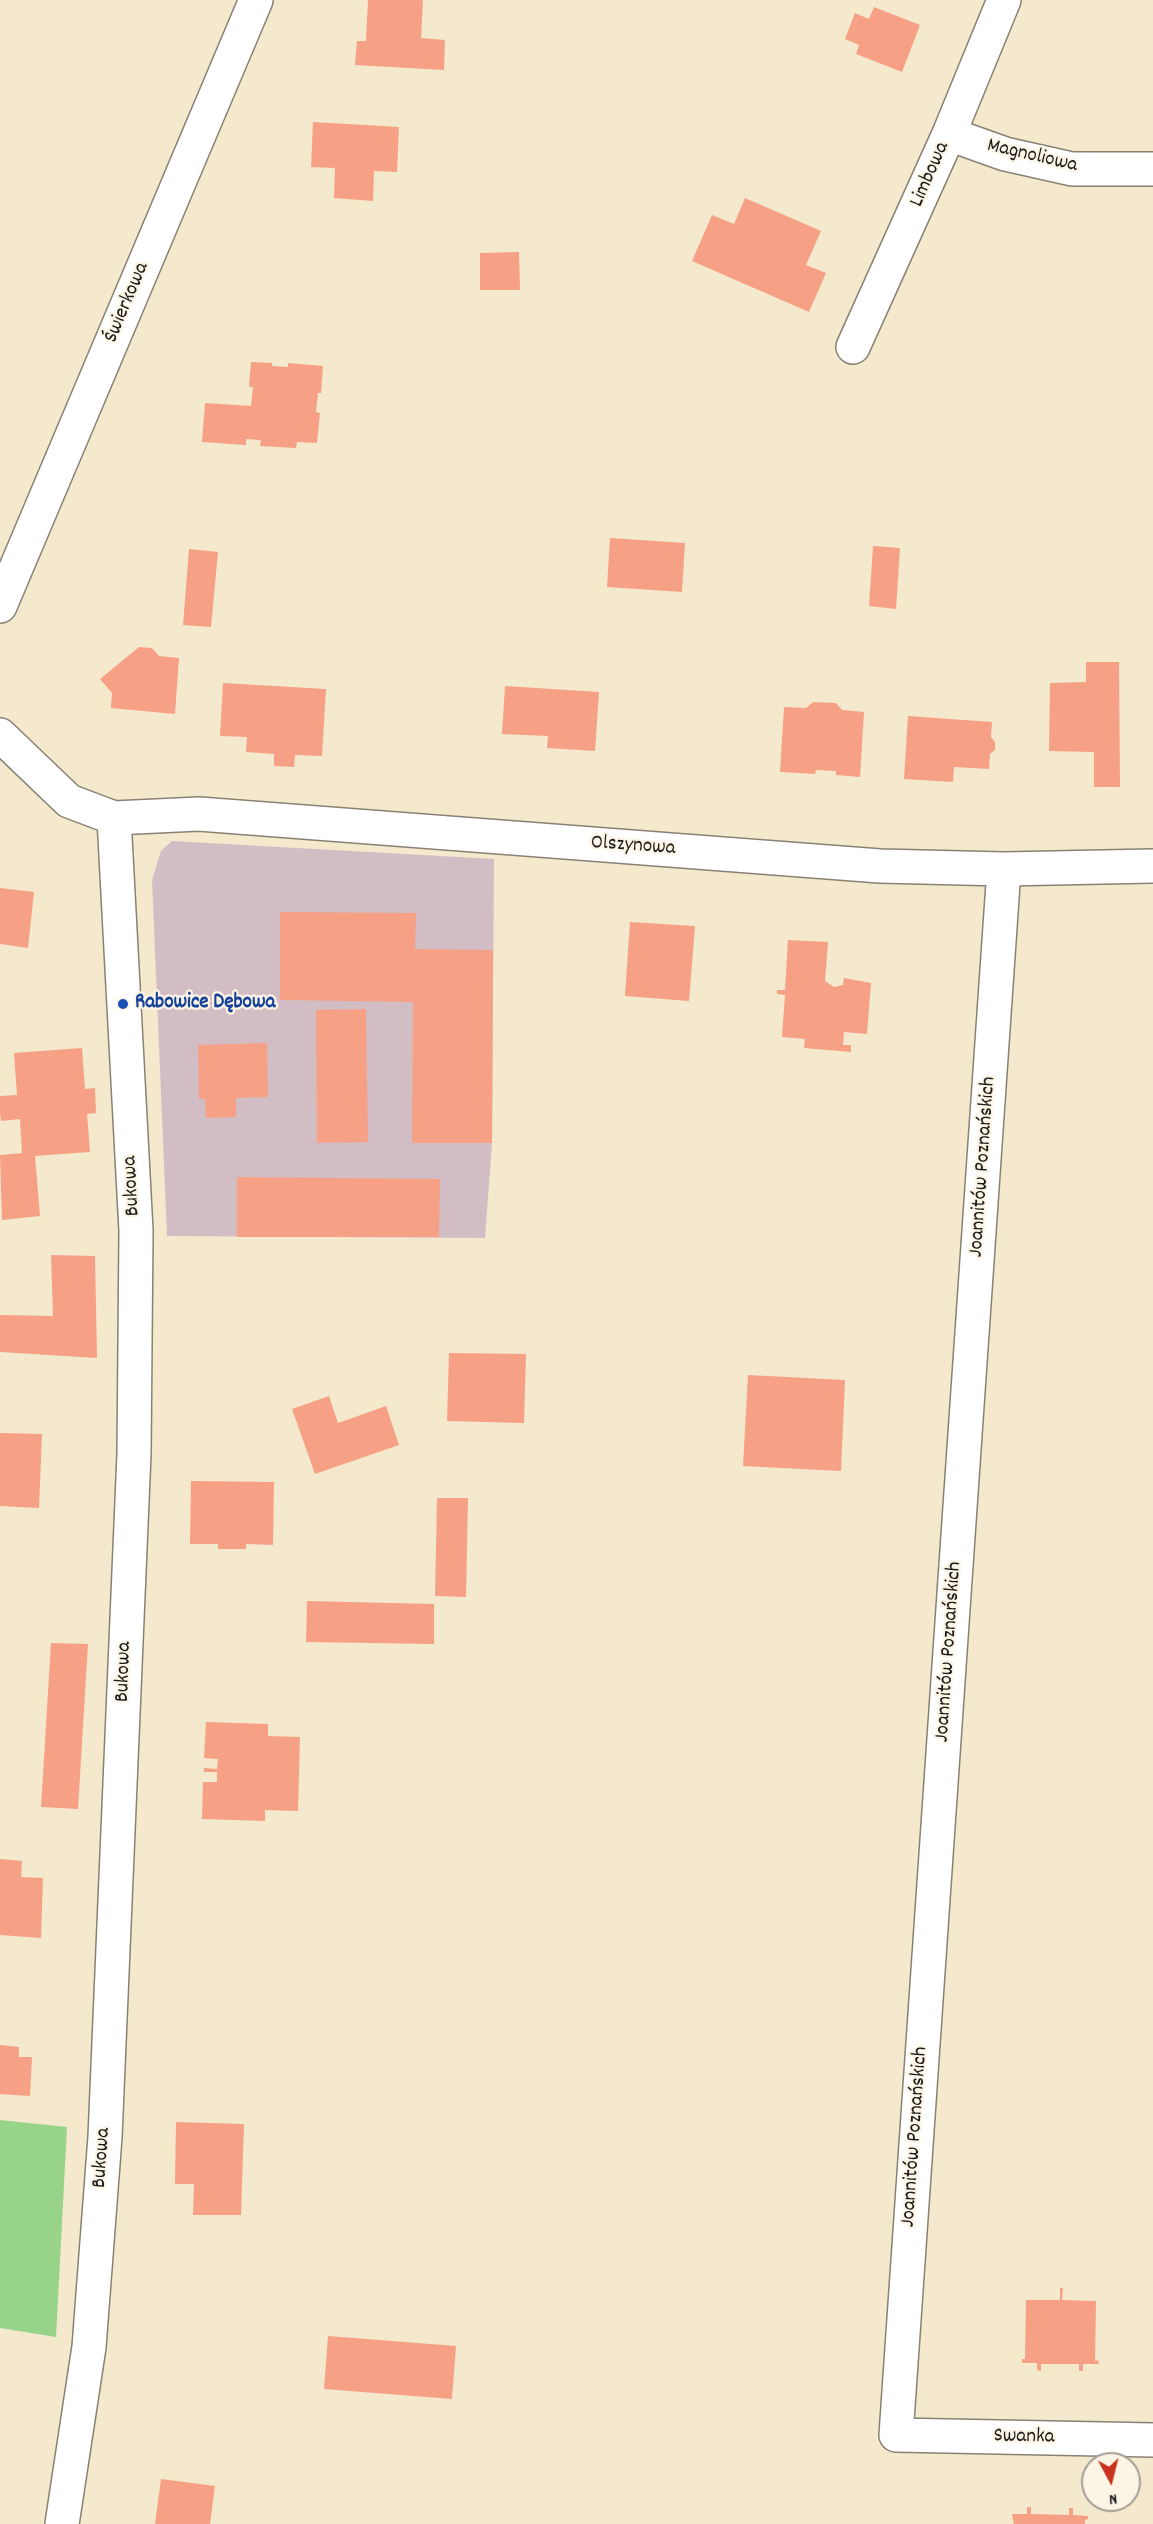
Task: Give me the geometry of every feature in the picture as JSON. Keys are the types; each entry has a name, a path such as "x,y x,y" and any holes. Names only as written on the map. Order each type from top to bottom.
{"street":[{"name":"Świerkowa","path":"0,606 256,0"},
{"name":"Limbowa","path":"853,347 950,134 1004,0"},
{"name":"Magnoliowa","path":"950,134 1005,154 1072,169 1153,169"},
{"path":"0,735 69,801 114,818"},
{"name":"Olszynowa","path":"114,818 199,814 880,866 1004,869 1153,866"},
{"name":"Bukowa","path":"62,2524 89,2347 105,2137 134,1454 136,1231 114,818"},
{"name":"Joannitów Poznańskich","path":"896,2435 1004,869"},
{"name":"Swanka","path":"896,2435 1153,2440"}],"shaded area":[{"path":"172,841 494,859 492,1143 485,1238 167,1236 152,880 161,851"}],"green space":[{"path":"0,2120 67,2127 56,2337 0,2328"}],"building":[{"path":"368,0 423,0 421,38 445,40 444,70 355,65 357,41 366,41"},
{"path":"874,7 920,25 902,72 856,54 859,45 845,39 855,13 869,19"},
{"path":"313,122 399,127 397,172 374,171 373,201 334,198 335,168 311,167"},
{"path":"745,198 821,231 806,265 826,273 809,312 692,261 712,215 734,224"},
{"path":"519,252 520,290 480,290 480,253"},
{"path":"251,362 272,363 272,366 288,367 288,363 323,366 321,393 318,393 316,412 320,413 317,443 297,442 296,448 260,446 261,440 246,439 246,445 202,442 205,403 251,406 253,387 249,387"},
{"path":"610,538 685,543 682,592 607,587"},
{"path":"873,546 900,548 896,609 869,606"},
{"path":"189,549 218,552 211,627 183,625"},
{"path":"139,647 152,648 159,656 179,658 175,714 111,708 112,693 100,679"},
{"path":"1086,662 1119,662 1120,787 1094,787 1094,752 1049,751 1050,683 1086,682"},
{"path":"223,683 326,689 322,756 295,755 294,767 274,766 274,754 246,752 247,737 220,736"},
{"path":"505,686 599,692 595,751 547,748 548,736 502,734"},
{"path":"813,702 836,703 842,710 864,712 860,777 836,775 836,771 816,770 815,774 780,772 784,707 806,708"},
{"path":"908,716 992,722 991,737 995,742 995,750 990,754 989,769 954,767 953,782 904,779"},
{"path":"0,888 34,892 28,948 0,944"},
{"path":"280,912 416,913 415,949 493,950 492,1143 412,1143 413,1002 280,1000"},
{"path":"630,922 695,926 689,1001 625,996"},
{"path":"788,940 828,942 825,981 834,987 843,985 844,978 871,983 867,1034 844,1032 843,1045 851,1045 851,1052 804,1048 805,1039 782,1037 785,995 777,994 777,990 785,990"},
{"path":"366,1009 368,1142 317,1143 316,1010"},
{"path":"267,1043 268,1097 236,1098 236,1117 206,1118 205,1099 199,1099 198,1045"},
{"path":"82,1048 85,1089 95,1088 96,1113 87,1114 90,1152 35,1156 40,1216 2,1220 0,1155 22,1153 20,1119 1,1121 0,1113 0,1096 17,1095 14,1053"},
{"path":"237,1177 440,1179 439,1237 237,1237"},
{"path":"51,1255 95,1256 97,1358 0,1352 0,1315 53,1316"},
{"path":"449,1353 526,1354 524,1423 447,1421"},
{"path":"748,1375 845,1380 841,1471 743,1466"},
{"path":"329,1396 338,1423 386,1406 399,1445 315,1474 292,1409"},
{"path":"0,1433 42,1434 39,1508 0,1506"},
{"path":"191,1481 274,1482 273,1545 246,1544 246,1549 218,1549 218,1544 190,1544"},
{"path":"437,1498 468,1498 466,1597 435,1596"},
{"path":"307,1601 434,1604 434,1644 306,1642"},
{"path":"51,1643 88,1644 78,1809 41,1807"},
{"path":"206,1722 268,1724 268,1736 300,1737 298,1811 265,1810 265,1821 202,1819 203,1782 217,1782 217,1772 204,1772 204,1768 217,1769 218,1759 204,1758"},
{"path":"0,1859 22,1861 21,1877 43,1878 41,1938 0,1935"},
{"path":"0,2045 19,2047 19,2057 32,2057 30,2096 0,2094"},
{"path":"176,2122 244,2124 241,2215 193,2215 194,2184 175,2184"},
{"path":"1060,2288 1063,2288 1062,2300 1096,2301 1095,2361 1098,2360 1099,2364 1083,2364 1083,2371 1079,2371 1079,2364 1041,2364 1041,2371 1037,2370 1037,2363 1022,2363 1022,2359 1025,2359 1026,2300 1060,2300"},
{"path":"328,2336 456,2346 452,2399 324,2389"},
{"path":"161,2479 215,2486 210,2524 155,2524"},
{"path":"1027,2507 1031,2507 1031,2514 1069,2515 1069,2508 1073,2508 1073,2515 1088,2516 1088,2519 1085,2520 1085,2524 1014,2524 1012,2514 1027,2514"}],"place":[{"name":"Rabowice Dębowa","path":"123,1004"}]}
